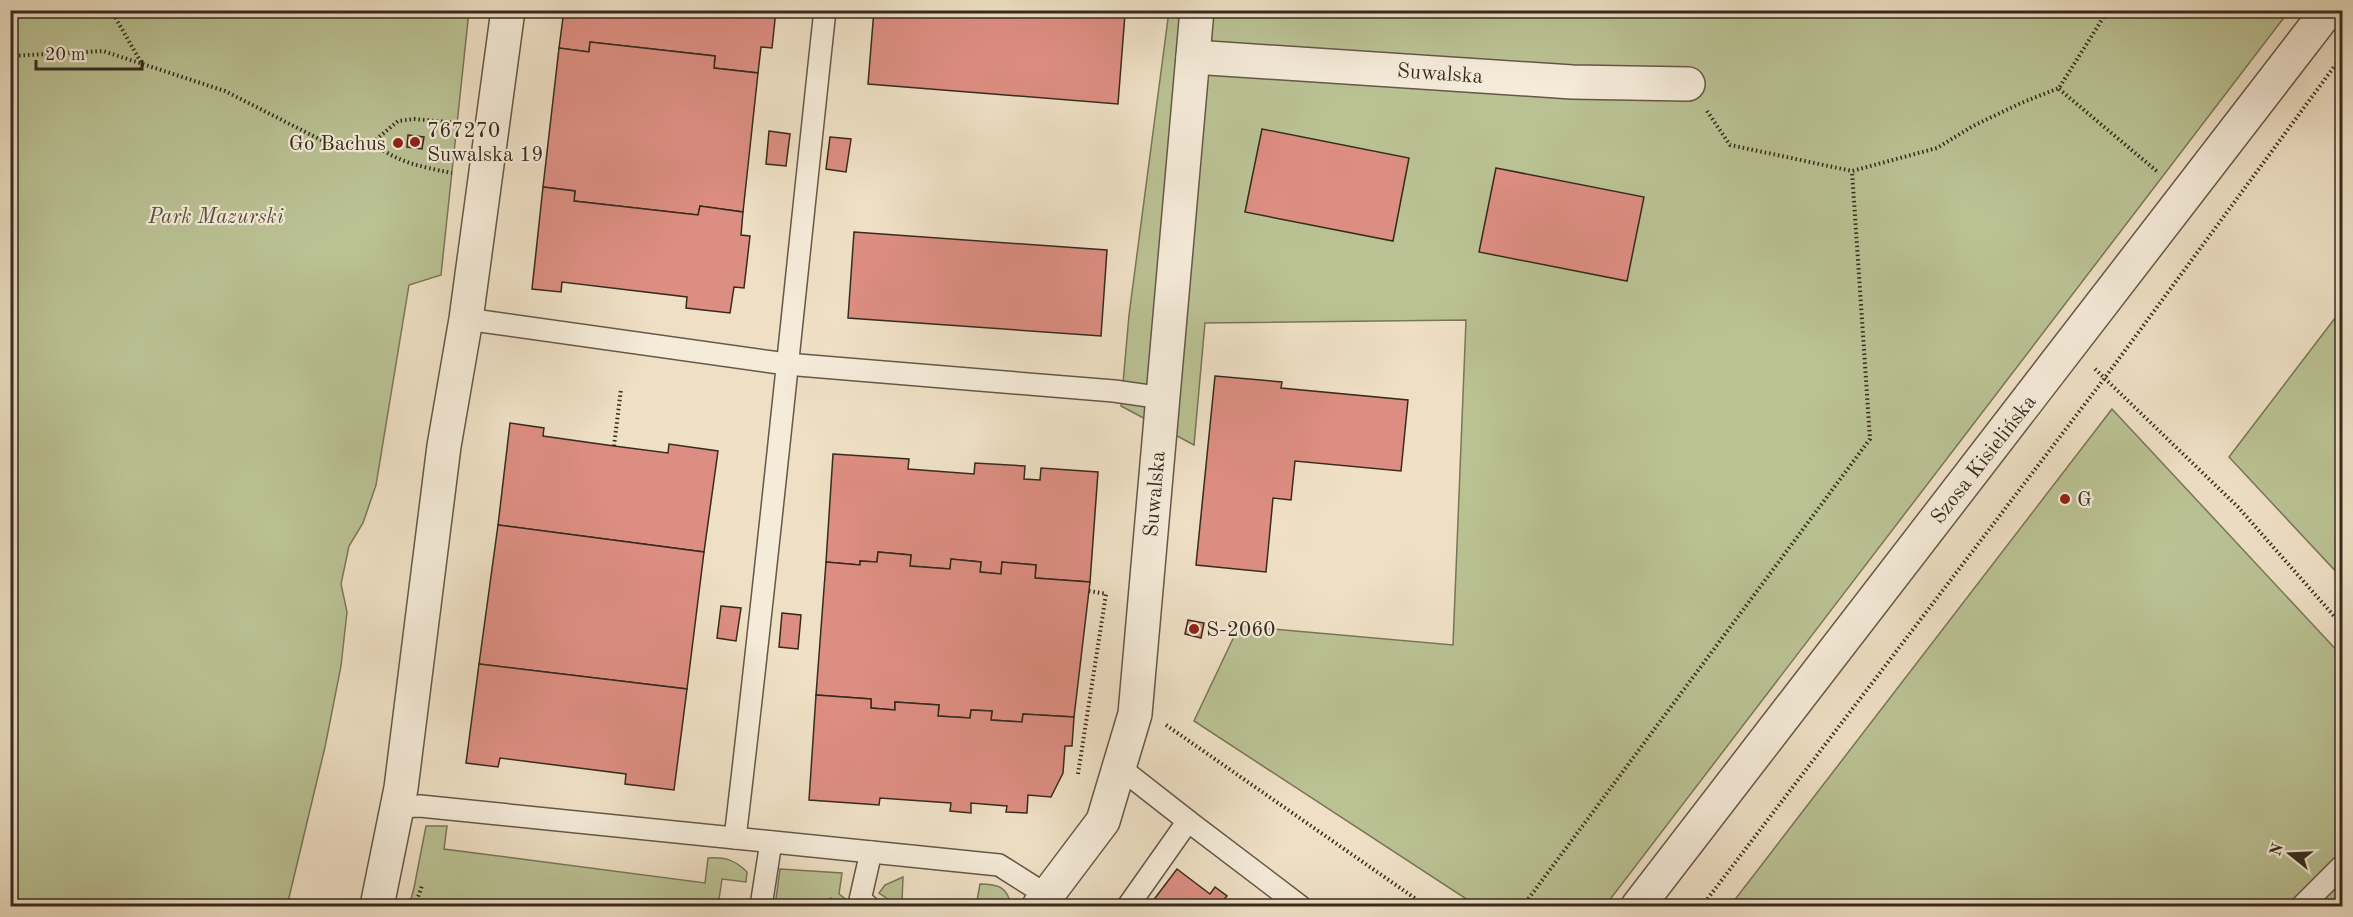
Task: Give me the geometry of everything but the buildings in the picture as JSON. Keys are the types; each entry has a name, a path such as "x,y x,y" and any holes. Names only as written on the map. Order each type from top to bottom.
{"street":[{"path":"377,906 398,807 444,446 466,319 507,10"},
{"name":"Suwalska","path":"1043,901 1103,821 1135,714 1197,10"},
{"name":"Szosa Kisielińska","path":"1638,906 2328,10"},
{"name":"Suwalska","path":"1193,57 1572,82 1688,84"}],"lane":[{"path":"735,838 825,10"},
{"path":"466,319 786,364 1114,391 1163,398"},
{"path":"1119,767 1300,906"},
{"path":"398,807 420,806 999,865 1043,901"},
{"path":"1128,906 1188,821"},
{"path":"761,906 771,842"},
{"path":"868,906 860,900 871,852"},
{"path":"2302,906 2343,866"}],"path":[{"path":"111,10 142,64"},
{"path":"1730,145 1852,171 1937,148 1973,126 2059,88 2108,10"},
{"path":"10,56 103,51 225,91 329,144 364,147 398,121 414,119 492,128"},
{"path":"1701,906 2104,379 2343,56"},
{"path":"2059,88 2149,165 2186,193"},
{"path":"372,143 392,158 421,167 485,180"},
{"path":"1523,906 1870,439 1852,171"},
{"path":"2071,345 2238,507 2343,625"},
{"path":"615,446 621,389"},
{"path":"1076,785 1106,594 1089,591"},
{"path":"1161,722 1426,906"},
{"path":"415,906 422,886"}],"green space":[{"name":"Park Mazurski","path":"10,11 469,11 441,275 409,285 376,485 363,523 349,546 341,584 347,612 341,666 325,747 287,906 11,906"},
{"path":"1169,11 2289,11 1605,906 1477,906 1194,721 1239,626 1453,645 1466,320 1205,323 1194,445 1121,406 1129,315"},
{"path":"2342,309 2342,578 2229,457"},
{"path":"2112,409 2342,656 2342,906 1730,906"},
{"path":"426,826 447,826 444,849 705,883 708,858 720,858 730,860 743,868 747,872 746,882 722,879 718,906 409,906"},
{"path":"780,869 842,873 839,894 855,906 843,906 831,898 824,906 775,906"},
{"path":"903,877 902,901 965,906 898,906 879,893 885,885"},
{"path":"980,884 1001,888 1010,900 1011,906 976,906"}],"place":[{"name":"767270 Suwalska 19","path":"415,142"},
{"name":"Go Bachus","path":"398,143"},
{"name":"G","path":"2065,499"},
{"name":"S-2060","path":"1194,629"}]}
